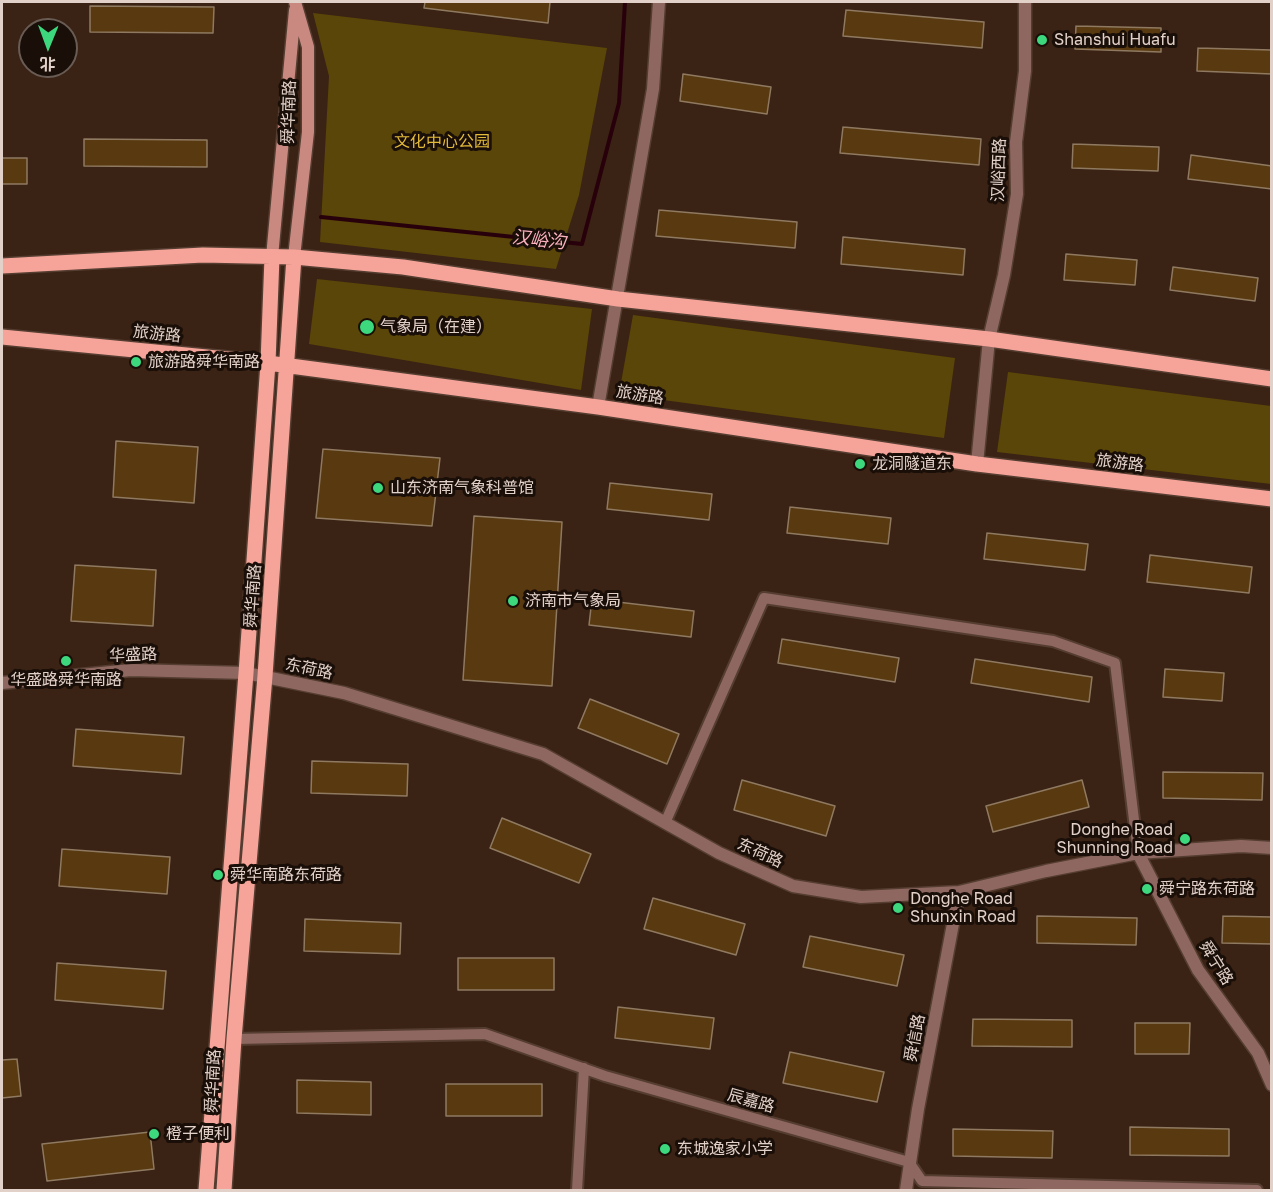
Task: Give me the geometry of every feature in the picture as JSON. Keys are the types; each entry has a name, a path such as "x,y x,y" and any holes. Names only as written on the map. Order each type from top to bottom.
{"main road":[{"name":"舜华南路","path":"206,1191 268,363 272,257 295,4"},
{"name":"舜华南路","path":"224,1191 234,1039 265,676 294,257 308,132 308,47 295,4"},
{"path":"2,266 203,255 294,257 404,267 618,299 989,339 1272,379"},
{"name":"旅游路","path":"2,337 268,363 598,407 977,464 1272,499"}],"street":[{"path":"598,407 653,89 659,2"},
{"name":"汉峪西路","path":"977,464 989,339 1004,275 1017,194 1016,142 1025,71 1025,2"},
{"path":"665,823 764,598 1053,641 1115,663 1138,853"},
{"name":"华盛路","path":"2,683 132,670 246,673 265,676"},
{"name":"东荷路","path":"265,676 344,693 543,754 719,853 793,886 861,897 959,892 1046,871 1138,853 1241,846 1272,848"},
{"name":"舜宁路","path":"1138,853 1198,970 1258,1053 1272,1085"},
{"name":"舜信路","path":"906,1191 909,1162 959,892"},
{"name":"辰嘉路","path":"234,1039 485,1034 584,1068 909,1162 922,1181 1257,1191"},
{"path":"576,1191 584,1068"}],"green space":[{"name":"文化中心公园","path":"313,13 607,48 579,195 556,269 320,242 329,76"},
{"path":"317,279 592,309 581,390 309,344"},
{"path":"633,315 955,358 944,438 619,394"},
{"path":"1008,372 1271,406 1271,484 997,452"}],"building":[{"path":"425,2 550,2 548,23 424,8"},
{"path":"90,6 214,7 213,33 90,32"},
{"path":"846,10 984,22 982,48 843,36"},
{"path":"1076,26 1161,28 1161,52 1075,49"},
{"path":"1198,48 1272,50 1272,74 1197,71"},
{"path":"683,74 771,87 767,114 680,101"},
{"path":"843,127 981,139 979,165 840,153"},
{"path":"84,139 207,140 207,167 84,166"},
{"path":"1073,144 1159,147 1158,171 1072,168"},
{"path":"1191,155 1272,166 1272,189 1188,179"},
{"path":"2,158 27,158 27,184 2,184"},
{"path":"659,210 797,222 795,248 656,236"},
{"path":"843,237 965,249 963,275 841,264"},
{"path":"1066,254 1137,260 1135,285 1064,280"},
{"path":"1173,267 1258,278 1255,301 1170,290"},
{"path":"116,441 198,447 194,503 113,497"},
{"name":"山东济南气象科普馆","path":"323,449 440,458 432,526 316,518"},
{"path":"610,483 712,494 709,520 607,509"},
{"path":"790,507 891,518 888,544 787,533"},
{"name":"济南市气象局","path":"474,516 562,522 552,686 463,680"},
{"path":"987,533 1088,544 1085,570 984,559"},
{"path":"1150,555 1252,567 1249,593 1147,582"},
{"path":"75,565 156,570 153,626 71,621"},
{"path":"592,599 694,611 691,637 589,625"},
{"path":"782,639 899,658 895,682 778,663"},
{"path":"975,659 1092,677 1089,702 971,683"},
{"path":"1165,669 1224,673 1222,701 1163,697"},
{"path":"590,699 679,734 667,764 578,728"},
{"path":"76,729 184,737 181,774 73,766"},
{"path":"312,761 408,764 407,796 311,793"},
{"path":"1163,772 1263,773 1262,800 1163,798"},
{"path":"742,780 835,806 826,836 734,810"},
{"path":"1082,780 1089,807 993,832 986,806"},
{"path":"502,818 591,854 579,883 490,848"},
{"path":"62,849 170,857 167,894 59,886"},
{"path":"653,898 745,924 736,955 644,929"},
{"path":"1037,916 1137,918 1136,945 1037,943"},
{"path":"1223,916 1272,917 1272,944 1222,943"},
{"path":"305,919 401,923 400,954 304,951"},
{"path":"810,936 904,955 897,986 803,967"},
{"path":"458,958 554,958 554,990 458,990"},
{"path":"57,963 166,971 163,1009 55,1000"},
{"path":"618,1007 714,1018 710,1049 615,1038"},
{"path":"973,1019 1072,1020 1072,1047 972,1046"},
{"path":"1135,1023 1190,1023 1189,1054 1135,1054"},
{"path":"790,1052 884,1072 877,1102 783,1083"},
{"path":"17,1059 21,1096 2,1098 2,1060"},
{"path":"297,1080 371,1082 371,1115 297,1113"},
{"path":"446,1084 542,1084 542,1116 446,1116"},
{"path":"1130,1127 1229,1129 1229,1156 1130,1155"},
{"path":"953,1129 1053,1131 1052,1158 953,1156"},
{"path":"150,1132 154,1169 47,1181 42,1144"}],"waterway":[{"name":"汉峪沟","path":"321,217 582,244 619,103 625,2"}],"place":[{"name":"Shanshui Huafu","path":"1042,40"},
{"name":"气象局（在建）","path":"367,327"},
{"name":"旅游路舜华南路","path":"136,362"},
{"name":"龙洞隧道东","path":"860,464"},
{"name":"山东济南气象科普馆","path":"378,488"},
{"name":"济南市气象局","path":"513,601"},
{"name":"华盛路舜华南路","path":"66,661"},
{"name":"Donghe Road Shunning Road","path":"1185,839"},
{"name":"舜华南路东荷路","path":"218,875"},
{"name":"舜宁路东荷路","path":"1147,889"},
{"name":"Donghe Road Shunxin Road","path":"898,908"},
{"name":"橙子便利","path":"154,1134"},
{"name":"东城逸家小学","path":"665,1149"}]}
